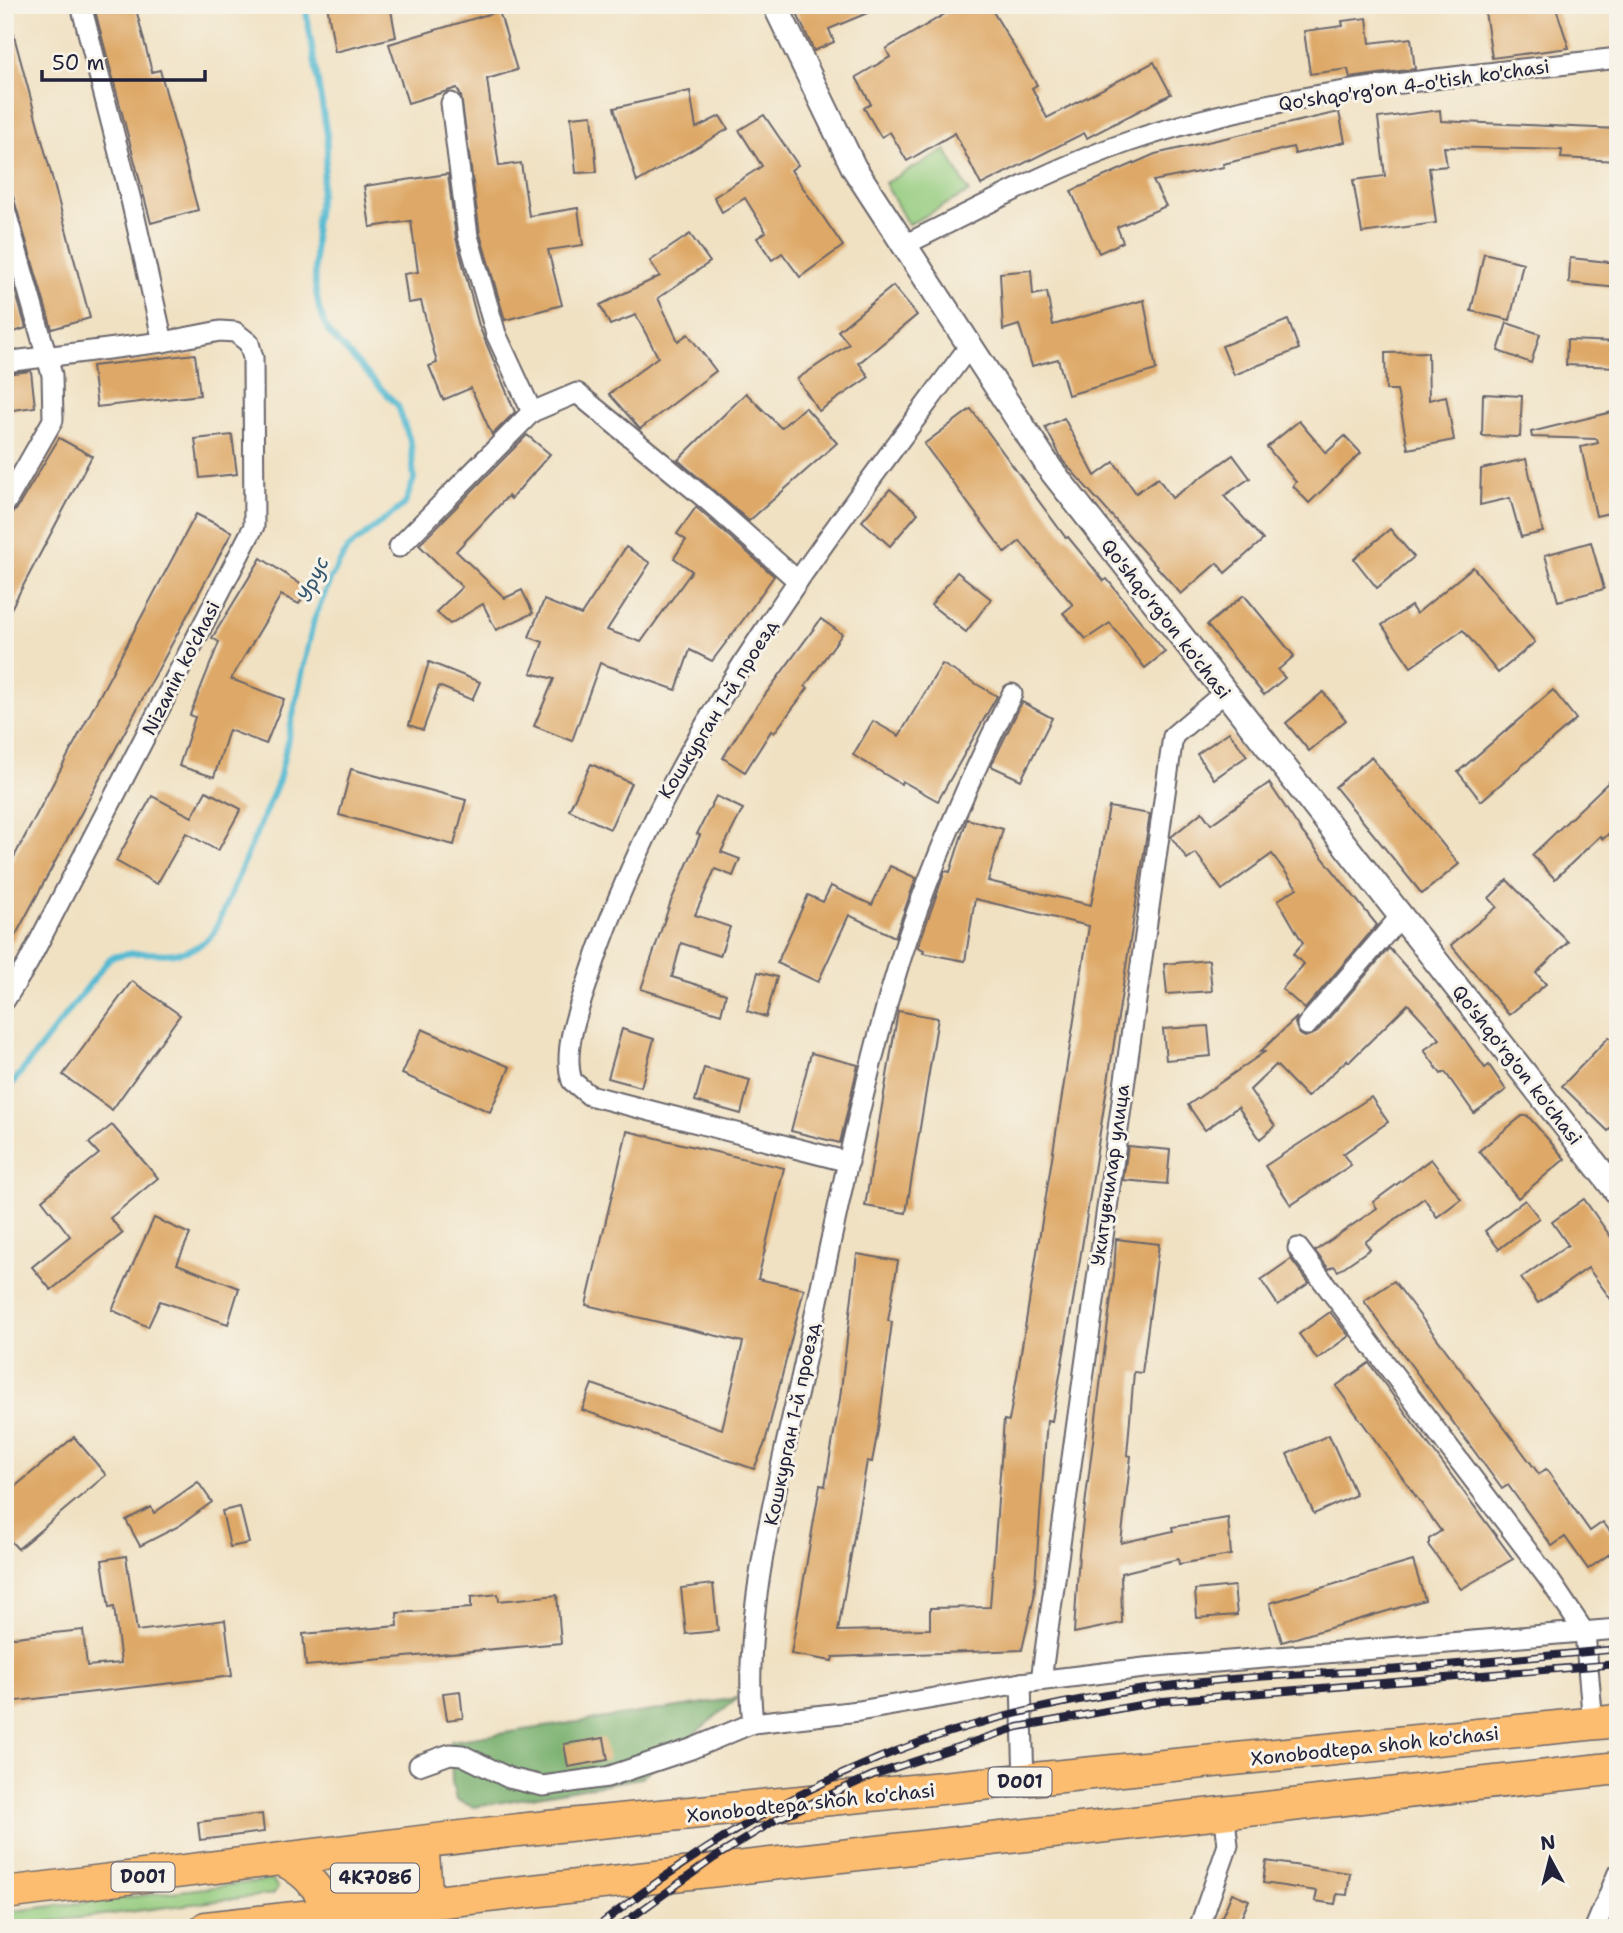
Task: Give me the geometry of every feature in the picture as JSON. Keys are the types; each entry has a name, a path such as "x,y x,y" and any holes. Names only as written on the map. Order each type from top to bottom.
{"highway":[{"name":"Xonobodtepa shoh ko'chasi","path":"5,1893 518,1830 1024,1782 1605,1722"},
{"path":"206,1928 320,1923 1224,1811 1618,1768"}],"main road":[{"path":"423,1842 433,1910"},
{"name":"4К708б","path":"281,1860 312,1882 320,1923 423,1842"}],"street":[{"path":"5,362 47,359 163,342 131,200 81,5"},
{"name":"Qo'shqo'rg'on ko'chasi","path":"775,5 854,168 902,246 971,344 1051,470 1399,918 1618,1193"},
{"name":"Qo'shqo'rg'on 4-o'tish ko'chasi","path":"902,246 1086,159 1128,142 1213,118 1318,94 1618,58"},
{"path":"451,103 468,236 496,334 532,412"},
{"path":"5,209 52,375 52,420 5,504"},
{"name":"Nizanin ko'chasi","path":"5,1000 28,963 254,526 253,358 249,343 235,332 220,331 163,342"},
{"name":"Кошкурган 1-й проезд","path":"849,1161 597,1098 576,1087 569,1066 577,1020 594,963 646,833 692,744 798,581 971,344"},
{"path":"398,547 532,412 577,393 707,500 798,581"},
{"name":"Укитувчилар улица","path":"1024,1782 1031,1682 1172,736 1224,693"},
{"name":"Кошкурган 1-й проезд","path":"753,1723 750,1689 752,1637 772,1519 849,1161 889,998 906,944 970,776 1012,694"},
{"path":"1307,1025 1399,918"},
{"path":"1298,1248 1548,1578 1585,1633 1605,1722"},
{"path":"419,1765 450,1754 462,1755 509,1778 543,1786 607,1777 691,1749 753,1723 859,1711 1031,1682 1144,1668 1618,1629"},
{"path":"1199,1928 1228,1845 1224,1811"},
{"path":"1595,1928 1618,1873"}],"green space":[{"path":"946,150 969,192 908,225 885,183"},
{"path":"738,1698 640,1778 474,1807 456,1800 452,1783 451,1741"},
{"path":"272,1880 278,1887 273,1894 5,1927 5,1912"}],"building":[{"path":"135,5 152,72 160,70 198,210 151,223 94,7"},
{"path":"327,5 390,5 396,37 335,52"},
{"path":"793,5 884,6 829,29 834,42 814,51"},
{"path":"960,5 989,5 1037,85 1032,88 1047,118 1154,62 1171,94 1087,138 1084,133 981,185 955,133 907,161 890,132 881,137 864,108 871,104 856,77 890,57 886,49"},
{"path":"1484,5 1555,5 1569,48 1492,58"},
{"path":"499,11 517,70 487,79 499,166 521,163 529,216 578,208 583,245 548,250 562,305 505,320 480,234 461,96 457,88 408,103 389,44"},
{"path":"1367,18 1370,43 1411,38 1415,69 1350,78 1348,69 1310,74 1304,31 1343,26 1342,21"},
{"path":"11,25 90,318 52,329 5,169 5,26"},
{"path":"690,91 696,128 720,116 728,129 637,182 614,108"},
{"path":"1440,110 1441,121 1618,129 1618,161 1561,158 1562,150 1444,147 1447,166 1429,168 1436,223 1362,233 1353,180 1385,176 1378,118"},
{"path":"1339,112 1345,142 1295,154 1293,147 1223,164 1224,167 1153,181 1166,206 1117,227 1123,242 1099,253 1071,191 1155,154"},
{"path":"592,115 597,172 576,173 571,117"},
{"path":"764,115 798,165 791,170 843,246 800,277 782,253 772,260 757,238 766,232 745,198 722,212 714,197 762,166 739,130"},
{"path":"448,174 456,238 479,326 515,412 492,435 471,388 443,400 429,366 437,363 421,301 408,303 404,274 418,272 411,221 370,227 364,186"},
{"path":"690,234 710,262 658,298 678,341 688,334 716,371 640,429 609,394 658,357 636,315 610,325 600,305 660,276 650,261"},
{"path":"1484,253 1523,263 1510,320 1471,311"},
{"path":"5,255 26,328 5,335"},
{"path":"1570,258 1618,263 1618,288 1569,283"},
{"path":"1031,270 1033,295 1047,292 1053,325 1144,300 1156,370 1068,395 1058,359 1032,366 1019,325 1003,330 1000,273"},
{"path":"893,286 917,315 859,363 869,377 819,411 797,379 849,344 838,331"},
{"path":"1288,320 1299,349 1234,375 1222,346"},
{"path":"1507,323 1540,334 1531,363 1498,351"},
{"path":"1567,340 1618,342 1618,367 1566,365"},
{"path":"1428,352 1429,400 1446,396 1454,440 1408,449 1397,390 1386,390 1385,353"},
{"path":"195,354 200,395 97,407 92,366"},
{"path":"31,371 35,407 5,411 5,374"},
{"path":"746,393 781,428 805,407 837,443 749,521 678,460"},
{"path":"1483,394 1522,396 1520,437 1482,436"},
{"path":"971,409 1066,538 1068,537 1104,581 1107,579 1165,652 1145,668 1110,623 1086,639 1063,613 1073,605 1020,541 1005,553 924,444"},
{"path":"1612,412 1618,436 1618,511 1596,516 1581,447 1598,443 1597,439 1532,437 1531,432"},
{"path":"1064,418 1095,476 1114,462 1136,493 1158,478 1172,498 1233,455 1250,478 1224,496 1263,540 1225,573 1217,563 1181,594 1063,461 1045,427"},
{"path":"1299,421 1326,453 1345,436 1361,453 1309,503 1293,486 1296,482 1267,447"},
{"path":"232,435 237,474 200,478 195,439"},
{"path":"527,435 550,454 511,499 508,496 456,551 505,598 522,590 533,613 496,630 483,604 450,624 436,612 462,587 419,545"},
{"path":"59,438 92,456 5,620 5,516 16,510"},
{"path":"1526,459 1543,532 1521,537 1510,498 1480,505 1481,469"},
{"path":"890,489 918,513 890,546 862,521"},
{"path":"696,507 774,576 743,620 712,661 690,650 676,690 600,663 572,741 534,726 554,679 531,673 543,642 529,637 544,600 581,615 626,547 650,563 607,630 641,642 692,571 674,558 686,540 677,534"},
{"path":"196,514 232,532 5,955 5,874"},
{"path":"1390,529 1414,557 1377,588 1354,559"},
{"path":"1591,542 1604,589 1558,601 1545,555"},
{"path":"261,558 308,589 299,604 281,595 231,679 284,699 266,744 229,730 214,777 179,766 195,717 190,715 219,642 212,638"},
{"path":"1473,567 1535,642 1498,673 1463,630 1411,667 1382,625 1411,606 1416,614"},
{"path":"957,572 991,599 966,632 931,605"},
{"path":"1244,595 1294,656 1278,670 1285,678 1264,695 1207,625"},
{"path":"821,619 842,634 805,686 808,688 774,733 771,731 745,772 723,758 745,722"},
{"path":"429,662 480,682 472,700 439,686 423,730 409,725"},
{"path":"942,664 997,696 938,801 902,781 901,784 853,755 873,721 899,736"},
{"path":"1553,690 1576,719 1481,801 1458,772"},
{"path":"1323,692 1346,720 1309,751 1286,723"},
{"path":"1022,702 1052,718 1021,780 991,766"},
{"path":"1229,732 1247,756 1214,779 1197,754"},
{"path":"1371,757 1459,864 1422,894 1335,787"},
{"path":"591,764 631,783 610,829 569,810"},
{"path":"351,769 466,800 454,845 339,815"},
{"path":"1618,773 1618,825 1603,839 1600,836 1555,879 1532,855"},
{"path":"1269,783 1302,832 1377,925 1305,1009 1282,989 1304,964 1293,954 1303,943 1278,900 1297,888 1272,854 1222,890 1196,853 1187,859 1171,837 1202,812 1211,824"},
{"path":"206,791 241,809 218,851 186,833 157,884 116,861 152,796 192,817"},
{"path":"716,796 743,809 721,852 740,859 733,876 715,869 695,915 730,927 720,956 681,943 672,977 726,994 721,1014 641,989 671,901 700,835 697,834"},
{"path":"1109,807 1150,814 1078,1272 1052,1421 1047,1420 1034,1597 1022,1650 833,1657 832,1661 791,1654 820,1485 825,1486 840,1398 857,1254 898,1261 888,1321 892,1322 878,1430 872,1462 867,1461 838,1631 930,1629 930,1608 990,1607 1004,1420 1009,1421 1019,1365 1089,926 975,899 965,961 923,953 924,950 918,947 945,871 950,872 967,819 1003,829 988,881 1091,905"},
{"path":"890,866 916,878 895,937 849,915 818,982 777,963 808,895 823,902 831,886 872,905"},
{"path":"1507,880 1568,942 1536,973 1546,984 1509,1015 1451,945 1497,907 1489,898"},
{"path":"1389,948 1442,1007 1485,1068 1489,1065 1506,1090 1474,1113 1445,1072 1441,1074 1424,1050 1440,1039 1408,1004 1349,1062 1347,1060 1307,1097 1276,1065 1250,1090 1275,1126 1260,1139 1238,1107 1205,1130 1188,1105 1266,1051 1260,1052 1297,1017 1295,1023 1299,1034 1305,1037 1316,1033"},
{"path":"1209,960 1212,991 1167,994 1164,964"},
{"path":"758,972 777,977 766,1017 747,1011"},
{"path":"132,981 180,1015 112,1110 63,1075"},
{"path":"898,1011 938,1018 906,1213 865,1206"},
{"path":"1208,1026 1211,1056 1166,1060 1163,1029"},
{"path":"422,1029 510,1067 490,1112 402,1074"},
{"path":"622,1029 654,1039 641,1087 608,1078"},
{"path":"1609,1037 1618,1046 1618,1121 1608,1131 1562,1086"},
{"path":"811,1053 858,1065 840,1143 791,1131"},
{"path":"704,1068 750,1080 741,1114 695,1101"},
{"path":"1371,1097 1388,1122 1343,1154 1351,1165 1291,1205 1265,1166"},
{"path":"1522,1116 1528,1116 1565,1159 1518,1198 1479,1151"},
{"path":"112,1125 158,1178 110,1218 123,1233 51,1290 32,1267 70,1236 42,1200 99,1154 89,1143"},
{"path":"627,1131 784,1168 758,1279 804,1289 765,1443 754,1469 582,1410 592,1384 722,1429 743,1342 586,1305"},
{"path":"1128,1146 1170,1150 1167,1184 1123,1180"},
{"path":"1431,1159 1461,1199 1437,1217 1424,1198 1365,1242 1370,1249 1338,1271 1334,1266 1329,1269 1315,1251 1377,1208 1373,1202"},
{"path":"1584,1199 1618,1247 1618,1309 1588,1268 1538,1303 1521,1278 1568,1245 1552,1222"},
{"path":"1525,1200 1539,1218 1499,1249 1485,1231"},
{"path":"154,1218 190,1234 177,1264 239,1288 228,1324 160,1301 148,1327 112,1310"},
{"path":"1116,1239 1159,1244 1142,1373 1134,1372 1127,1455 1131,1456 1121,1543 1173,1531 1172,1527 1228,1518 1231,1555 1179,1564 1178,1559 1121,1573 1122,1623 1074,1633 1079,1553 1114,1274"},
{"path":"1291,1259 1309,1283 1278,1305 1261,1280"},
{"path":"1394,1281 1539,1474 1546,1469 1590,1531 1603,1522 1618,1542 1618,1548 1588,1569 1565,1537 1552,1546 1508,1485 1502,1489 1364,1301"},
{"path":"1330,1312 1349,1336 1317,1359 1299,1334"},
{"path":"1369,1363 1513,1559 1461,1589 1429,1546 1429,1539 1441,1531 1336,1386"},
{"path":"1329,1435 1356,1495 1314,1514 1287,1454"},
{"path":"74,1437 106,1475 18,1549 5,1535 5,1495"},
{"path":"198,1482 212,1502 179,1526 140,1546 126,1520 151,1507 154,1513"},
{"path":"240,1507 249,1543 230,1547 222,1511"},
{"path":"126,1556 137,1631 225,1620 232,1676 9,1702 5,1638 83,1630 87,1666 121,1663 114,1607 109,1608 102,1560"},
{"path":"1413,1561 1425,1600 1282,1642 1270,1603"},
{"path":"713,1584 718,1631 686,1634 681,1588"},
{"path":"1234,1586 1237,1615 1197,1618 1195,1590"},
{"path":"498,1594 499,1601 557,1595 561,1643 306,1666 303,1634 398,1626 397,1613 471,1608 471,1597"},
{"path":"460,1691 463,1718 447,1720 443,1693"},
{"path":"604,1738 608,1760 568,1767 564,1744"},
{"path":"262,1814 264,1832 200,1840 198,1822"},
{"path":"1266,1861 1350,1873 1347,1895 1337,1894 1335,1904 1315,1901 1317,1891 1263,1883"},
{"path":"1232,1893 1249,1900 1237,1928 1217,1928"}],"waterway":[{"name":"Урус","path":"5,1093 110,958 125,954 164,954 189,950 214,933 279,780 313,623 330,580 347,549 405,504 414,479 411,444 398,406 328,332 319,309 315,285 315,225 327,155 327,135 305,5"}],"railway":[{"path":"596,1928 697,1855 803,1793 920,1742 1004,1716 1135,1690 1222,1680 1401,1669 1618,1649"},
{"path":"617,1928 714,1858 777,1819 873,1775 1018,1727 1162,1701 1618,1664"}]}
